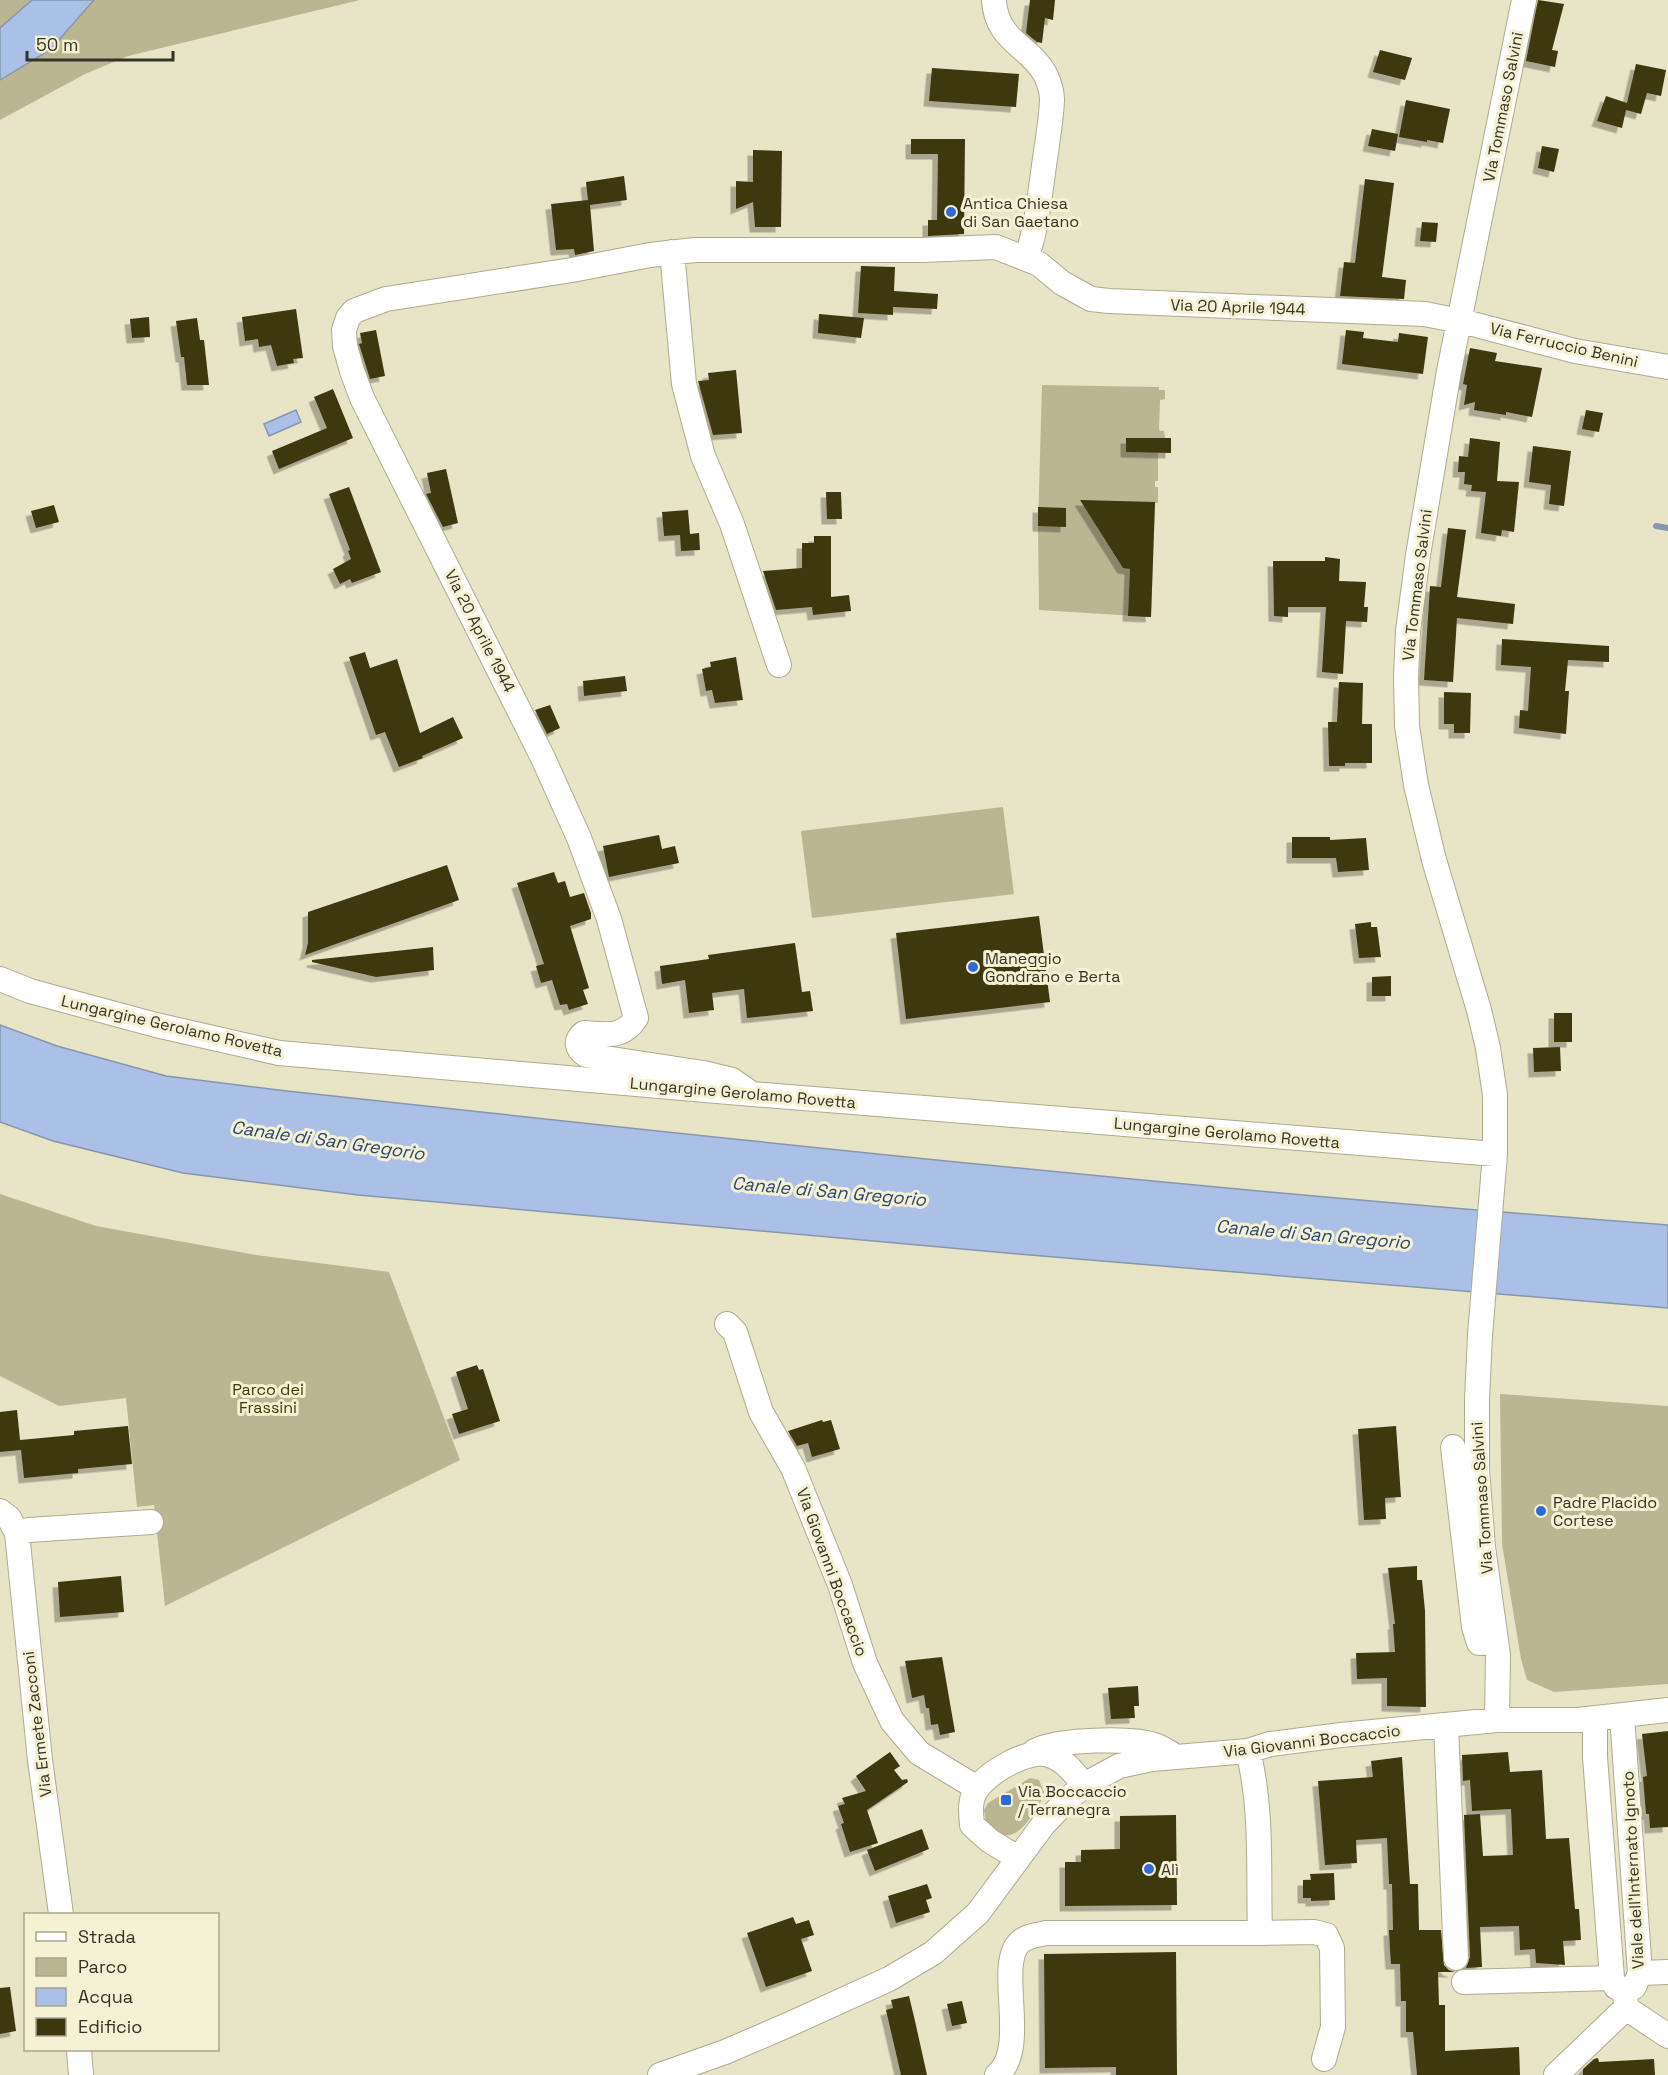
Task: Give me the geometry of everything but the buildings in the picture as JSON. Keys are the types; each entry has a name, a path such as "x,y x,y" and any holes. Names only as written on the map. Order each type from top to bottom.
{"street":[{"path":"994,0 1000,24 1008,36 1045,73 1051,88 1045,157 1032,242 1026,259"},
{"name":"Via Tommaso Salvini","path":"1497,1720 1498,1655 1483,1547 1477,1470 1477,1399 1494,1161 1495,1095 1488,1048 1424,822 1407,726 1406,677 1413,598 1449,371 1461,322 1524,0"},
{"name":"Via 20 Aprile 1944","path":"752,1094 732,1080 703,1073 586,1055 579,1051 577,1045 579,1037 584,1033 617,1034 630,1029 636,1018 609,919 579,838 543,759 362,398 345,346 344,330 354,310 386,299 672,252 694,250 923,250 996,247 1039,264 1062,284 1091,299 1425,314 1461,322"},
{"path":"672,252 684,384 704,456 732,524 779,665"},
{"name":"Via Ferruccio Benini","path":"1461,322 1575,351 1668,367"},
{"name":"Lungargine Gerolamo Rovetta","path":"0,979 30,991 156,1025 279,1053 1494,1161"},
{"name":"Via Giovanni Boccaccio","path":"727,1324 735,1332 761,1412 793,1468 840,1585 865,1663 892,1721 919,1753 977,1788 1002,1767 1043,1747 1076,1742 1134,1742 1157,1746 1178,1757"},
{"name":"Via Tommaso Salvini","path":"1453,1447 1474,1627 1479,1643 1495,1642"},
{"path":"0,1511 9,1518 17,1533 29,1530 151,1522"},
{"name":"Via Ermete Zacconi","path":"17,1533 40,1760 61,1913"},
{"name":"Via Giovanni Boccaccio","path":"660,2075 725,2052 790,2024 915,1964 942,1947 978,1913 1043,1825 1084,1785 1119,1766 1135,1761 1248,1751 1292,1741 1497,1720 1595,1719 1668,1710"},
{"name":"Viale dell'Internato Ignoto","path":"1622,1715 1626,1987"},
{"name":"Viale dell'Internato Ignoto","path":"1595,1719 1595,1757 1626,1987"},
{"path":"1446,1726 1456,1958"},
{"path":"1248,1751 1255,1779 1258,1807 1260,1933"},
{"name":"Via Giovanni Boccaccio","path":"1023,1757 1048,1754 1064,1762 1084,1785"},
{"path":"977,1788 971,1807 972,1825 990,1841 1018,1858"},
{"path":"997,2075 1005,2069 1012,2040 1012,1958 1015,1949 1021,1942 1034,1935 1046,1933 1314,1932 1326,1935 1332,1948 1333,2027 1324,2059"},
{"path":"1464,1982 1626,1987 1668,1972"},
{"path":"1626,1987 1668,2036"},
{"path":"1556,2075 1626,1987"},
{"path":"79,2051 81,2075"}],"green space":[{"path":"0,0 32,0 0,28"},
{"path":"94,0 360,0 128,56 85,74 0,120 0,80 50,50"},
{"path":"1042,385 1159,387 1159,390 1165,390 1165,399 1160,400 1159,429 1164,431 1165,438 1158,453 1158,481 1155,481 1155,487 1158,487 1158,503 1155,503 1151,617 1039,610 1038,526"},
{"path":"1003,807 1014,894 812,918 801,831"},
{"name":"Parco dei Frassini","path":"0,1194 96,1226 256,1255 389,1272 460,1460 165,1606 154,1505 137,1507 126,1398 59,1406 0,1376"},
{"path":"1500,1394 1668,1406 1668,1684 1554,1692 1527,1680 1521,1659 1502,1544"},
{"path":"1030,1778 1039,1780 1044,1792 1043,1798 1026,1824 1014,1834 1007,1835 1000,1834 987,1826 984,1810 988,1803"}],"water":[{"path":"32,0 94,0 50,50 0,80 0,28"},
{"path":"296,410 301,422 269,436 264,424"},
{"name":"Canale di San Gregorio","path":"0,1025 57,1046 166,1076 287,1091 1150,1181 1668,1225 1668,1308 1018,1254 358,1195 183,1173 53,1141 0,1122"}],"waterway":[{"path":"1656,526 1668,528"}],"place":[{"name":"Antica Chiesa di San Gaetano","path":"951,212"},
{"name":"Maneggio Gondrano e Berta","path":"973,967"},
{"name":"Padre Placido Cortese","path":"1541,1511"},
{"name":"Via Boccaccio / Terranegra","path":"1006,1800"},
{"name":"Alì","path":"1149,1869"}]}
